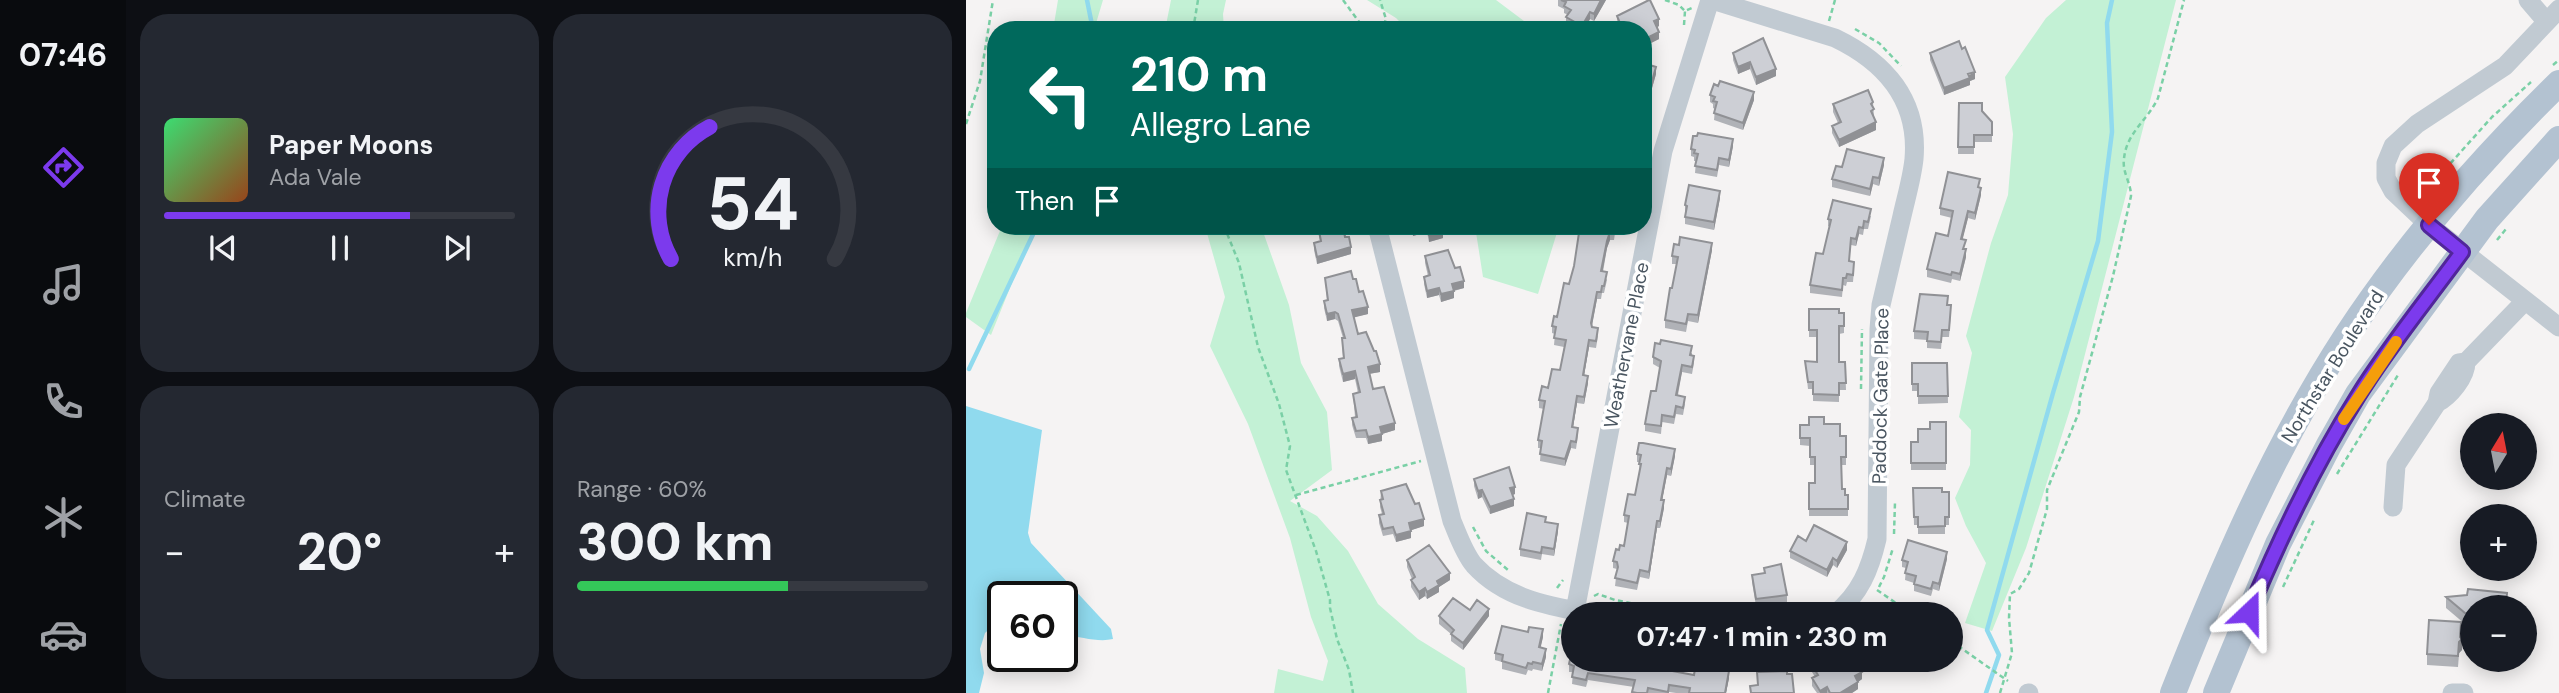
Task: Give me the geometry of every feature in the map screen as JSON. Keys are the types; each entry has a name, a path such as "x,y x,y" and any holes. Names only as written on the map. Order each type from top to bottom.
{"main road":[{"name":"Northstar Boulevard","path":"2173,693 2243,525 2296,422 2353,327 2429,225 2499,144 2559,83"},
{"name":"Northstar Boulevard","path":"2216,693 2278,544 2329,445 2366,383 2470,258 2505,198 2559,139"}],"street":[{"path":"2529,0 2553,15 2505,66 2417,124 2393,146 2386,163 2386,178 2393,191 2429,225 2559,327"},
{"name":"Paddock Gate Place","path":"1709,4 1824,34 1855,47 1891,77 1910,116 1914,158 1881,305 1877,539 1872,561 1850,602"},
{"name":"Weathervane Place","path":"1652,209 1663,151 1709,4"},
{"path":"1379,235 1452,521 1463,545 1474,564 1505,590 1528,600 1561,608"},
{"name":"Weathervane Place","path":"1578,602 1647,235"},
{"path":"2393,507 2396,465 2437,403 2439,393 2459,363 2466,362 2530,305 2559,309"},
{"path":"2452,693 2464,693"}],"path":[{"path":"990,21 993,0"},
{"path":"1194,21 1198,0"},
{"path":"1343,0 1358,21"},
{"path":"1380,0 1385,21"},
{"path":"1665,0 1679,5 1685,11 1709,4"},
{"path":"1824,34 1835,0"},
{"path":"2000,693 2012,653 2010,594 2019,589 2029,573 2047,509 2047,490 2079,412 2092,348 2113,275 2131,196 2131,186 2125,172 2125,151 2135,129 2152,112 2158,98 2184,0"},
{"path":"966,124 980,81 987,37"},
{"path":"2470,258 2505,232 2509,218"},
{"path":"1228,235 1239,263 1258,346 1279,404 1290,446 1286,470 1327,589 1337,639 1349,670 1353,693"},
{"path":"1861,396 1862,329"},
{"path":"2332,483 2403,367"},
{"path":"1296,495 1421,461"},
{"path":"2278,596 2315,517"},
{"path":"1469,518 1486,551 1514,575"},
{"path":"1548,589 1557,588 1569,602"},
{"path":"1877,590 1894,602"},
{"path":"1587,602 1598,594 1625,602"},
{"path":"1963,649 2005,678"},
{"path":"1548,693 1561,655"}],"green space":[{"path":"1058,0 1103,0 1097,21 1054,21"},
{"path":"1171,0 1226,0 1223,21 1167,21"},
{"path":"1367,0 1496,0 1524,21 1399,21"},
{"path":"2066,0 2176,0 2074,397 2026,548 1992,631 1965,623 1986,563 1966,526 1955,498 1970,465 1971,430 1959,417 1972,353 1966,336 1991,243 2008,195 2013,134 2005,77 2046,18"},
{"path":"998,235 1031,235 991,335 966,317"},
{"path":"1208,235 1264,235 1289,305 1301,363 1327,412 1332,470 1290,501 1317,516 1348,551 1378,604 1418,639 1465,668 1467,693 1274,693 1278,669 1323,681 1328,661 1311,617 1290,538 1248,424 1210,346 1225,297"},
{"path":"1476,235 1556,235 1538,294 1483,277"}],"water":[{"path":"966,406 1042,430 1028,533 1031,543 1066,581 987,581 987,631 980,649 984,673 979,693 966,693"},
{"path":"1078,594 1111,629 1113,639 1078,637"}],"building":[{"path":"1561,0 1601,0 1594,14 1590,12 1585,21 1573,21 1566,17 1571,10 1564,6 1566,2"},
{"path":"1650,0 1659,19 1654,21 1659,32 1652,36 1652,21 1619,21 1617,16"},
{"path":"1763,38 1776,69 1756,77 1750,62 1738,67 1733,53"},
{"path":"1959,41 1962,49 1965,47 1975,72 1968,74 1970,78 1944,88 1930,53"},
{"path":"1720,81 1754,92 1743,123 1714,113 1717,102 1713,101 1715,97 1710,95 1714,84 1718,86"},
{"path":"1868,90 1874,109 1871,111 1876,122 1839,140 1832,126 1841,122 1833,104"},
{"path":"1959,103 1982,103 1982,111 1992,122 1992,135 1974,135 1974,147 1958,147"},
{"path":"1698,133 1733,139 1729,160 1719,158 1717,170 1695,166 1698,154 1691,149 1693,136"},
{"path":"1847,149 1884,158 1879,178 1873,177 1870,189 1832,179 1836,166 1842,167"},
{"path":"1948,172 1980,179 1978,187 1981,188 1975,213 1968,211 1961,239 1966,240 1963,249 1966,249 1960,274 1952,272 1951,275 1927,269 1936,233 1948,236 1953,211 1940,208"},
{"path":"1689,185 1720,191 1714,222 1685,217"},
{"path":"1833,200 1871,209 1868,222 1864,221 1863,228 1859,227 1856,239 1851,238 1849,261 1854,262 1853,275 1847,274 1846,278 1843,278 1842,290 1810,285 1816,253 1823,254"},
{"path":"1320,235 1345,235 1349,237 1351,247 1317,257 1314,243 1321,241"},
{"path":"1579,235 1609,235 1601,271 1607,272 1601,292 1597,292 1591,323 1592,327 1598,328 1596,341 1589,340 1583,375 1588,376 1584,397 1577,396 1572,427 1578,428 1576,442 1571,441 1565,459 1540,454 1542,441 1538,440 1545,401 1539,400 1542,386 1548,388 1552,369 1560,370 1566,340 1554,338 1556,327 1552,326 1554,316 1557,317 1564,283 1569,284"},
{"path":"1680,237 1712,243 1698,315 1688,314 1686,324 1665,320 1678,257 1672,256 1674,244 1679,245"},
{"path":"1448,250 1455,268 1460,267 1464,281 1452,284 1454,291 1441,294 1439,288 1427,291 1424,277 1430,275 1425,256"},
{"path":"1351,271 1359,292 1363,291 1368,307 1352,310 1358,334 1366,332 1380,364 1368,367 1373,389 1384,387 1395,423 1380,427 1382,434 1368,437 1366,430 1356,431 1352,418 1357,417 1353,394 1360,392 1355,371 1343,374 1339,359 1344,358 1342,338 1345,338 1338,314 1327,314 1324,301 1328,300 1325,278"},
{"path":"1920,294 1948,296 1947,305 1951,305 1949,330 1942,330 1941,342 1927,341 1928,332 1914,331"},
{"path":"1809,309 1839,309 1839,313 1844,313 1844,326 1839,326 1839,362 1845,362 1846,383 1839,383 1839,395 1813,394 1813,382 1808,382 1805,361 1817,362 1817,330 1809,330"},
{"path":"1661,340 1692,346 1690,355 1694,356 1692,367 1682,365 1676,395 1685,397 1683,408 1676,406 1674,417 1662,415 1661,426 1645,424 1651,391 1656,391 1661,361 1653,357 1655,343 1660,344"},
{"path":"1912,363 1947,363 1948,396 1918,396 1918,384 1912,384"},
{"path":"1809,417 1824,417 1824,424 1840,424 1840,436 1846,436 1846,457 1841,457 1842,489 1845,489 1845,495 1848,495 1848,509 1809,509 1809,483 1815,483 1815,457 1810,457 1810,438 1800,438 1800,425 1809,425"},
{"path":"1930,422 1946,422 1946,463 1911,463 1911,442 1918,442 1918,429 1930,429"},
{"path":"1639,443 1675,449 1671,469 1667,468 1661,500 1664,500 1660,521 1657,521 1649,572 1640,570 1637,583 1615,578 1618,567 1617,562 1613,561 1616,549 1619,550 1620,545 1624,546 1629,516 1624,515 1628,494 1635,495 1641,464 1641,455 1637,454"},
{"path":"1509,467 1515,487 1510,488 1514,499 1490,507 1482,490 1478,491 1474,479"},
{"path":"1406,484 1415,504 1419,503 1424,519 1409,523 1411,531 1396,535 1393,527 1383,529 1379,515 1384,514 1380,500 1383,499 1381,491"},
{"path":"1913,488 1942,488 1942,492 1949,492 1949,517 1945,517 1945,526 1918,527 1918,517 1914,517"},
{"path":"1527,513 1546,517 1545,522 1558,524 1554,549 1542,547 1541,553 1520,549"},
{"path":"1814,525 1847,542 1837,561 1833,558 1827,570 1790,551 1798,536 1806,541"},
{"path":"1908,540 1947,552 1939,584 1933,582 1931,589 1914,584 1916,576 1905,573 1908,562 1902,560"},
{"path":"1429,545 1450,573 1437,581 1439,585 1427,592 1425,588 1419,592 1411,580 1415,577 1407,560"},
{"path":"1781,564 1787,595 1756,599 1752,575 1765,573 1764,568"},
{"path":"2468,589 2507,593 2507,595 2467,595"},
{"path":"2460,596 2460,609 2446,597"},
{"path":"1453,598 1470,610 1477,600 1489,609 1463,643 1451,634 1454,630 1439,616"},
{"path":"2429,620 2460,622 2458,656 2427,654"},
{"path":"1502,626 1528,632 1529,627 1543,629 1539,647 1546,649 1542,664 1528,663 1526,668 1502,661 1503,655 1495,653"},
{"path":"1573,672 1678,672 1694,675 1694,672 1729,672 1725,693 1689,693 1690,688 1669,685 1668,692 1648,688 1647,693 1637,693 1632,692 1635,680 1588,673 1586,680 1572,677"},
{"path":"1757,672 1787,672 1792,674 1794,693 1751,693 1750,686 1758,685"},
{"path":"1816,672 1862,672 1855,676 1858,682 1840,693 1830,693 1827,687 1820,691 1812,678 1818,675"}],"waterway":[{"path":"1087,0 1091,21"},
{"path":"1986,693 1999,655 1987,630 2098,241 2112,132 2107,23 2112,0"},
{"path":"969,369 1033,235"}],"slow traffic":[{"path":"2344,419 2358,394 2396,342"}],"route":[{"path":"2249,612 2295,509 2358,394 2462,252 2429,225"}]}
